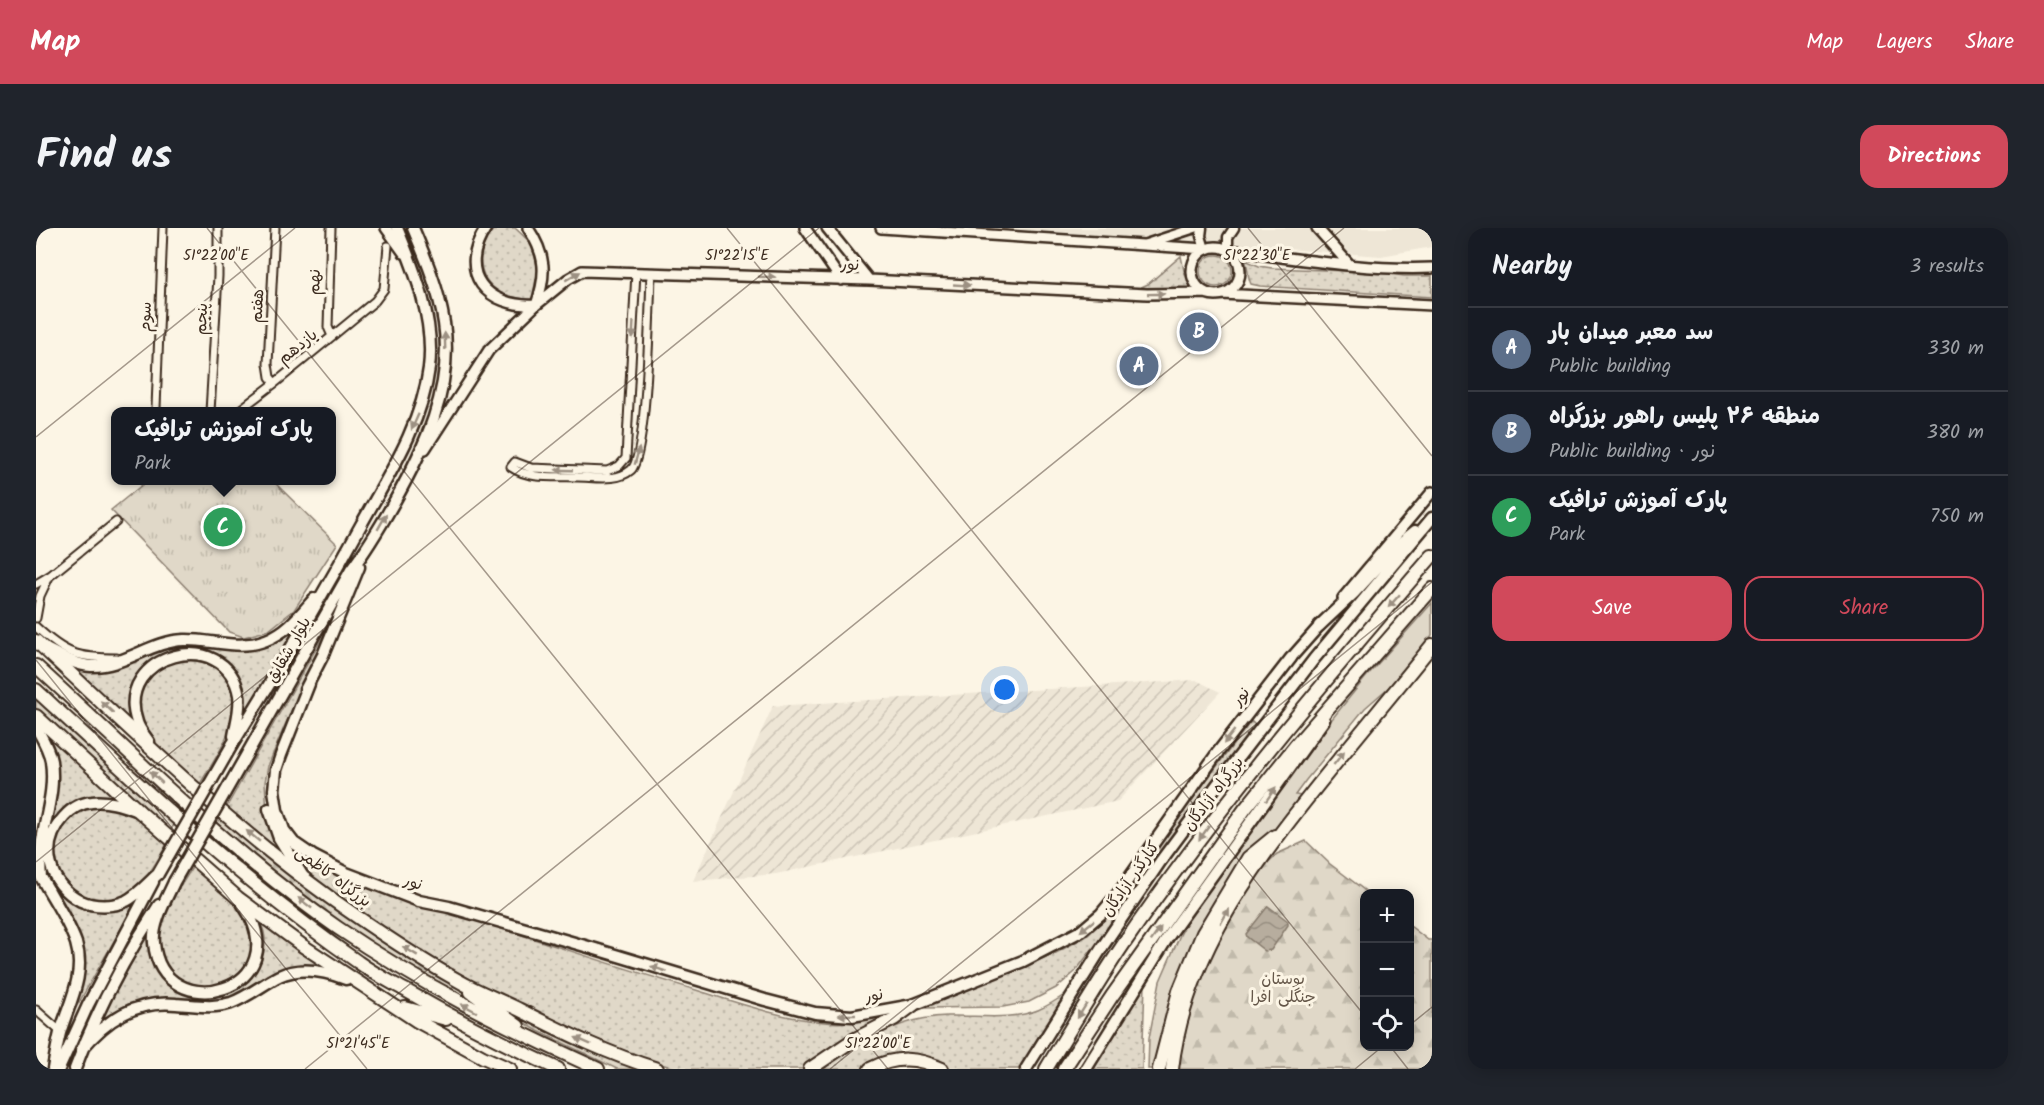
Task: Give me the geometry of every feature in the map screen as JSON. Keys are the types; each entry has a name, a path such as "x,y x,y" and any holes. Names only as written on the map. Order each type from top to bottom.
{"highway":[{"name":"بزرگراه آزادگان","path":"1046,1069 1122,946 1231,796 1323,682 1432,556"},
{"name":"بزرگراه آزادگان","path":"1064,1069 1112,996 1245,809 1358,673 1432,589"},
{"name":"بزرگراه کاظمی","path":"38,636 158,755 306,880 376,930 460,982 584,1041 630,1061 657,1069"},
{"path":"1172,1069 1180,1018 1199,967 1239,893 1282,831 1432,645"},
{"path":"36,666 186,805 261,869 318,913 362,944 434,988 487,1017 598,1069"},
{"path":"36,690 139,785 290,913 360,964 458,1021 558,1069"},
{"path":"36,716 238,898 303,946 417,1021 510,1069"},
{"path":"1160,1069 1179,992 1203,933 1248,858 1282,831"},
{"path":"460,982 540,1043"},
{"path":"393,1004 430,1016 458,1021"},
{"path":"810,1069 853,1040 894,1019 913,1005"},
{"path":"528,1055 550,1069"},
{"path":"870,1069 901,1059 923,1060 942,1069"}],"main road":[{"path":"386,228 411,264"},
{"name":"بلوار شقایق","path":"59,1069 88,1005 158,874 332,578 417,420 425,394 429,366 429,339 425,309 398,228"},
{"name":"بلوار شقایق","path":"75,1069 81,1050 143,929 174,882 351,570 366,551 414,466 431,425 442,391 446,355 444,325 436,287 413,228"},
{"path":"486,228 479,238 474,253 475,269 480,284 491,295 502,301 536,305 543,279 543,261 539,244 528,228"},
{"path":"805,228 842,280"},
{"path":"827,228 869,280"},
{"path":"881,228 1205,249 1213,247 1349,264 1432,268"},
{"path":"1317,228 1349,264"},
{"path":"1205,249 1194,260 1192,275 1199,289 1206,293 1432,305"},
{"path":"1222,294 1229,291 1238,278 1238,262 1228,250"},
{"name":"نور","path":"414,466 489,350 536,305 568,279 582,271 869,280 1147,294 1206,293"},
{"name":"نور","path":"309,684 280,755 274,790 279,817 288,837 302,849 327,864 419,901 501,922 743,994 815,1013 852,1016 913,1005 1023,961 1074,935 1101,914 1155,843 1218,752 1291,658 1432,492"},
{"path":"1319,626 1354,593 1398,545 1432,518"},
{"name":"کنارگذر آزادگان","path":"1026,1069 1103,946 1217,785 1314,659 1432,518"},
{"path":"306,880 276,832 270,813 269,773 286,728 309,684 366,551"},
{"path":"38,636 71,661 84,665 105,664 167,643 184,640 244,645 267,640 293,623 332,578"},
{"path":"158,755 137,722 135,700 137,689 145,674 158,662 172,655 186,653 200,655 229,672 235,684 240,707 232,745"},
{"path":"1086,1069 1168,938 1358,673"},
{"path":"36,727 46,744 51,761 48,801 38,840 39,869 41,877 69,928 79,961 79,978 61,1032 53,1069"},
{"path":"140,812 121,804 102,801 89,802 76,807 58,823 52,834 49,855 52,868 58,883 64,890 89,904 107,905 126,901 158,874"},
{"path":"174,882 157,922 154,941 157,958 167,975 182,987 197,991 215,992 231,987 252,966 257,951 258,934 251,916 238,898"},
{"path":"81,1050 107,1024 123,1013 140,1006 174,1004 211,1007 231,1003 249,995 281,975 298,971 316,970 331,973 364,985"}],"street":[{"name":"سوم","path":"156,407 163,228"},
{"name":"پنجم","path":"210,407 218,276 218,228"},
{"name":"هفتم","path":"275,228 268,364 270,377 275,383"},
{"name":"نهم","path":"331,228 327,327 332,336"},
{"path":"1146,244 1195,228"},
{"path":"1202,228 1201,236 1205,249"},
{"path":"1228,250 1228,237 1234,228"},
{"name":"یازدهم","path":"242,407 375,301 384,288 388,265 388,246"},
{"path":"636,272 626,458 619,466 608,471 531,468 515,462 511,467 517,471 530,475 606,478 622,476 633,469 637,461 643,425 651,273"},
{"path":"36,584 51,575 116,522"},
{"path":"51,575 40,596 36,618 38,636 68,652 83,657 126,658"},
{"path":"36,1010 61,1032"}],"shaded area":[{"path":"1000,228 1432,228 1432,247 1381,256"},
{"path":"1196,680 1220,692 1118,801 776,874 693,881 773,706"}],"green space":[{"path":"496,228 515,228 531,243 538,269 532,300 504,294 492,286 482,270 481,252 484,243"},
{"path":"1216,255 1228,259 1232,271 1228,283 1216,287 1204,283 1200,271 1204,259"},
{"path":"1181,256 1184,271 1192,289 1135,290 1148,284"},
{"path":"1245,260 1272,268 1432,276 1432,297 1260,286 1251,284"},
{"path":"142,485 277,485 337,544 294,610 269,630 244,637 229,632 111,510"},
{"path":"1432,603 1432,635 1389,687 1365,708 1306,780 1295,795 1302,796 1268,841 1233,894 1167,1069 1148,1069 1149,1038 1160,981 1195,907 1298,761 1366,677"},
{"path":"340,606 285,725 268,766 265,782 267,812 294,867 226,808"},
{"path":"299,620 240,723 242,691 211,659 195,649 179,649 171,652 155,660 143,670 135,727 66,662 83,670 164,647 187,644 240,649"},
{"path":"177,659 198,661 216,668 226,679 232,693 233,720 222,747 200,784 159,749 143,727 139,715 141,692 147,679 163,666"},
{"path":"36,699 174,825 169,833 36,710"},
{"path":"1251,721 1256,726 1171,837 1123,908 1075,972 1056,988 1029,1002 1003,1007 924,1008 962,990 1054,954 1087,936 1104,920 1128,889"},
{"path":"43,730 115,797 89,797 50,828 55,885 64,895 86,908 140,895 69,1020 83,976 82,952 42,868 56,759"},
{"path":"285,734 273,785 274,806 280,832 284,839 298,851 346,877 409,901 776,1014 844,1023 872,1019 900,1011 855,1035 803,1069 679,1069 621,1053 502,997 413,947 352,908 303,870 282,839 277,826 271,798 272,772"},
{"path":"102,805 123,811 138,819 167,844 137,887 122,897 102,901 81,896 65,884 59,875 54,850 61,828 69,820 78,812 89,807"},
{"path":"221,816 505,1020 408,967 335,919 275,873 217,823"},
{"name":"بوستان جنگلی افرا","path":"1306,841 1330,864 1363,889 1360,889 1360,1051 1414,1051 1414,929 1428,940 1432,940 1432,1069 1176,1069 1187,1011 1217,939 1260,870 1277,854"},
{"path":"193,866 234,901 250,920 254,949 246,967 214,988 199,987 180,980 165,965 158,946 159,925"},
{"path":"255,913 331,969 298,968 285,972 235,997 220,1001 142,1002 123,1009 102,1023 100,1022 153,922 151,950 161,976 174,987 189,994 206,996 223,994 238,987 252,976 261,961 265,948 265,936"},
{"path":"1145,984 1142,1069 1088,1069 1124,1012"},
{"path":"1070,991 1020,1069 949,1069 946,1067 868,1064 862,1069 823,1069 851,1049 897,1026 930,1017 1005,1016 1027,1013 1047,1006"},
{"path":"497,1006 637,1069 617,1069 538,1031"}],"water":[{"path":"1268,906 1288,921 1288,925 1271,950 1265,951 1246,934"}],"place":[{"name":"منطقه ۲۶ پلیس راهور بزرگراه","path":"1199,332"},
{"name":"سد معبر میدان بار","path":"1139,366"},
{"name":"پارک آموزش ترافیک","path":"223,527"}]}
